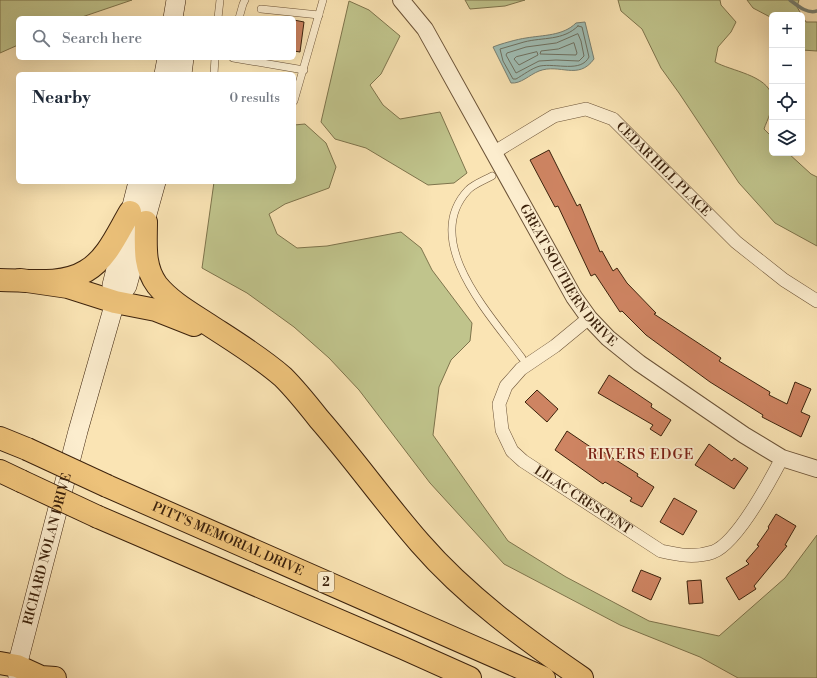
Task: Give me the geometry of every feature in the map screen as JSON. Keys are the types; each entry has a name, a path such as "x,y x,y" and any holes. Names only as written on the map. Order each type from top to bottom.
{"highway":[{"path":"10,280 56,280 86,272 99,260 138,217"},
{"path":"138,217 146,260 156,284 185,309 266,363 300,396 420,543 442,566 501,618 543,651 582,678"},
{"path":"10,280 68,287 115,302 156,310 239,344"},
{"name":"PITT'S MEMORIAL DRIVE","path":"0,438 544,678"},
{"name":"2","path":"0,471 98,517 470,678"},
{"path":"11,671 41,677 55,678"}],"main road":[{"path":"173,16 176,0"},
{"path":"187,16 188,0"},
{"path":"164,72 167,60"},
{"path":"182,72 184,60"},
{"path":"138,184 138,217"},
{"path":"115,302 112,285 138,217 155,184"},
{"name":"RICHARD NOLAN DRIVE","path":"11,671 115,302"}],"street":[{"name":"GREAT SOUTHERN DRIVE","path":"401,0 425,29 574,297 589,318 608,338 639,363 744,435 782,458 817,469"},
{"name":"CEDAR HILL PLACE","path":"493,153 554,116 586,109 614,119 736,242 784,280 817,301"},
{"name":"LILAC CRESCENT","path":"589,318 555,346 521,370 506,386 500,404 502,430 512,451 523,461 662,550 685,557 714,552 736,534 770,481 782,458"}],"lane":[{"path":"218,16 220,0"},
{"path":"240,16 245,0"},
{"path":"296,94 323,0"},
{"path":"261,9 319,15"},
{"path":"214,72 215,60"},
{"path":"245,60 304,70"},
{"path":"492,176 469,189 455,209 451,236 459,265 477,297 522,358"}],"green space":[{"path":"0,0 132,0 85,16 16,16 16,46 0,53"},
{"path":"465,0 525,0 505,6 470,9"},
{"path":"618,0 720,0 721,5 736,22 731,32 718,47 715,62 756,78 769,89 769,116 764,129 769,134 769,156 791,156 811,174 817,177 817,246 775,223 739,183 661,68 642,29 621,11"},
{"path":"747,0 799,0 797,7 800,12 769,12 769,16 753,8"},
{"path":"349,1 369,10 400,36 381,74 370,85 383,105 400,119 440,112 467,173 454,183 428,185 366,148 335,139 321,122"},
{"path":"805,20 806,22 817,22 817,51 805,50"},
{"path":"305,124 326,143 336,167 329,188 285,204 269,214 277,234 297,248 327,246 401,232 421,248 432,270 472,323 470,341 451,360 439,387 433,435 508,541 566,577 649,621 719,636 785,578 817,535 817,678 738,678 700,657 620,625 504,564 430,483 359,390 329,358 294,327 247,293 202,268 214,184 296,184 296,125"}],"water":[{"path":"585,22 594,59 588,66 575,70 547,69 539,71 522,81 511,83 493,47 518,39 559,33 576,23"}],"building":[{"path":"296,20 304,22 300,52 296,51"},
{"path":"549,150 577,206 580,204 600,252 602,251 613,271 617,268 627,283 656,313 654,314 721,358 719,361 770,392 769,395 787,404 795,382 811,389 801,412 810,416 801,437 762,417 763,415 710,382 646,335 622,311 620,312 595,274 591,276 558,206 555,207 530,160"},
{"path":"609,375 652,404 651,407 671,420 661,436 650,429 653,425 598,393"},
{"path":"537,390 558,409 547,422 525,402"},
{"path":"567,431 595,450 597,448 638,474 637,476 654,487 642,507 630,501 632,498 605,482 603,484 555,450"},
{"path":"709,444 732,461 734,458 748,468 734,489 695,465"},
{"path":"674,498 697,511 683,535 660,522"},
{"path":"776,514 796,526 785,545 787,546 754,586 756,589 739,600 726,578 749,564 746,561 759,546 757,545 769,528 768,527"},
{"path":"641,570 661,578 651,600 632,591"},
{"path":"701,580 703,603 689,604 687,581"}],"waterway":[{"path":"790,0 806,10 813,12 817,11"}],"district":[{"name":"RIVERS EDGE","path":"641,455"}]}
